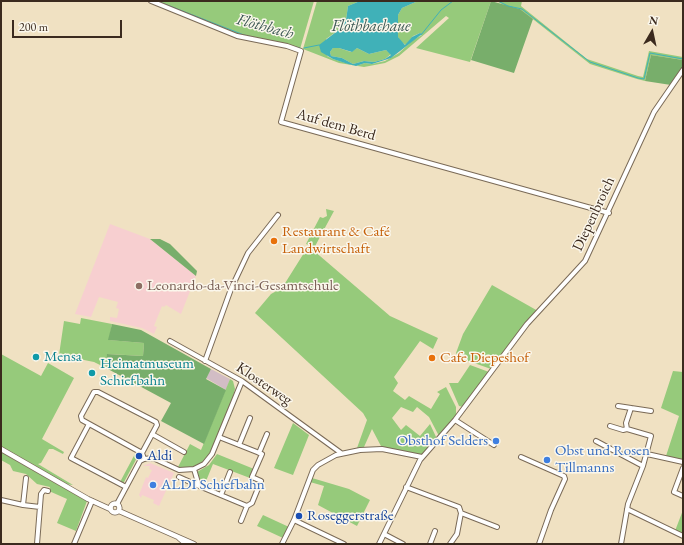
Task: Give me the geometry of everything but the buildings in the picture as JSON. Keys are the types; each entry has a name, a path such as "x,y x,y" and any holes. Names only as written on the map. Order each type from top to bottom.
{"street":[{"name":"Auf dem Berd","path":"151,1 237,36 288,46 301,51 281,122 609,213"},
{"name":"Diepenbroich","path":"455,420 527,324 586,261 654,112 683,70"},
{"path":"205,361 231,289 248,253 278,216"},
{"name":"Klosterweg","path":"170,341 242,381 341,453"},
{"path":"110,509 113,504 117,504 140,461 144,459 153,458 179,470 194,469 204,464 212,454 242,381"},
{"path":"142,453 156,426 156,422 98,392 94,392 81,416 82,420 142,453 144,459"},
{"path":"618,406 651,411"},
{"path":"627,429 626,423 631,408"},
{"path":"239,445 250,418"},
{"path":"380,544 406,487 422,457 455,420 494,445"},
{"path":"89,424 71,458 126,487"},
{"path":"610,426 651,436 647,454 627,509 621,544"},
{"path":"152,434 184,452"},
{"path":"259,453 267,434"},
{"path":"219,436 262,454 252,477 261,481 252,503 247,506 241,521"},
{"path":"596,441 643,466"},
{"path":"1,449 92,501 110,509 114,513 119,511 176,536 186,543 194,544"},
{"path":"282,544 294,520 312,470 318,464 341,453 382,449 422,457"},
{"path":"647,454 683,462"},
{"path":"521,457 564,476 565,479 551,510 539,543"},
{"path":"683,468 674,492 683,496"},
{"path":"194,469 199,486"},
{"path":"221,495 230,472"},
{"path":"179,477 247,506"},
{"path":"23,505 26,478"},
{"path":"406,487 459,507 461,513 457,534 450,544"},
{"path":"37,544 41,494 44,490 48,491"},
{"path":"1,500 40,507"},
{"path":"74,544 92,501"},
{"path":"117,504 120,507 119,511"},
{"path":"627,509 683,536"},
{"path":"461,513 498,527"},
{"path":"294,520 344,544"},
{"path":"430,544 435,531"},
{"path":"384,534 403,544"}],"shaded area":[{"name":"Leonardo-da-Vinci-Gesamtschule","path":"110,224 150,239 196,276 181,314 166,305 164,307 162,306 154,326 157,327 154,334 142,328 110,321 110,317 117,318 119,309 116,308 118,302 99,297 91,317 75,314"},
{"path":"211,369 230,379 226,390 206,378"},
{"path":"150,463 174,473 159,506 153,503 154,500 142,495 141,498 139,495 146,477 148,478 152,470 149,469 150,466 143,466"}],"green space":[{"path":"154,1 314,1 300,49 244,37"},
{"path":"317,1 360,1 348,6 346,20 340,29 326,39 327,56 354,65 339,63 303,49"},
{"path":"418,1 491,1 470,62 416,48 449,18 446,16 399,56 385,63 364,67 357,66 365,63 372,64 385,61 399,53 413,40 422,35 420,33 413,36 406,45 400,41 398,37 398,15 402,8"},
{"path":"491,1 520,9 533,19 514,73 471,60"},
{"path":"496,1 522,1 521,6 587,59 638,76 643,77 649,51 683,57 683,60 651,55 645,81 637,79 590,64 520,9 506,6"},
{"path":"333,48 339,48 351,52 357,48 369,54 386,50 391,54 385,59 374,62 364,61 353,64 342,58 331,56 330,52"},
{"path":"651,55 683,60 683,68 671,85 645,81"},
{"path":"326,209 334,211 313,250 390,316 438,338 433,349 420,341 394,377 398,383 393,391 405,400 409,396 431,409 440,394 437,392 446,387 456,407 456,417 439,436 429,417 417,407 413,412 401,407 392,418 401,430 406,425 420,436 430,424 437,439 422,455 382,448 372,429 364,447 357,448 367,420 363,413 255,313 271,294 282,288 309,245 306,244 320,217 323,218 327,216"},
{"path":"150,239 160,239 170,244 197,271 196,276"},
{"path":"492,285 538,311 491,369 460,358 456,353 463,334"},
{"path":"81,318 112,324 109,340 144,343 143,356 108,354 106,368 94,362 59,355 64,321 80,324"},
{"path":"112,324 141,330 211,369 206,379 226,390 204,444 161,421 171,403 106,368 107,354 143,356 144,343 108,340"},
{"path":"1,354 41,376 48,363 74,378 42,439 64,452 63,454 53,449 49,449 41,463 38,464 73,485 65,484 1,447"},
{"path":"470,365 489,372 463,407 459,406 449,383 458,383"},
{"path":"673,371 683,372 683,460 666,456 679,416 661,408"},
{"path":"230,379 233,381 235,389 233,397 209,456 199,465 191,467 178,467 190,444 201,450"},
{"path":"293,423 309,435 293,475 274,468"},
{"path":"1,452 87,501 76,531 57,523 67,499 49,491 50,487 37,484 26,474 13,471 10,465 1,460"},
{"path":"136,452 139,454 123,484 120,482"},
{"path":"217,454 254,469 250,478 213,464 204,486 202,485 197,472 209,465"},
{"path":"312,478 349,489 370,500 357,526 318,505 324,486 310,482"},
{"path":"683,510 683,535 675,531"},
{"path":"263,515 289,527 283,538 257,526"}],"water":[{"name":"Flöthbachaue","path":"360,1 418,1 402,8 398,15 398,37 405,45 412,37 420,33 422,34 391,58 372,64 365,63 356,66 333,59 321,52 319,45 340,29 346,20 348,6","holes":["333,48 339,48 352,52 357,48 369,54 386,50 391,55 385,59 374,62 364,61 353,64 342,58 331,56 330,52"]}],"waterway":[{"name":"Flöthbach","path":"157,1 244,35 300,48"},
{"name":"Flöthbach","path":"421,35 441,10 453,1"},
{"name":"Flöthbach","path":"498,1 508,6 522,9 590,62 638,78 644,79 650,53 683,59"},
{"name":"Flöthbach","path":"304,48 319,45"}],"place":[{"name":"Restaurant & Café Landwirtschaft","path":"274,241"},
{"name":"Leonardo-da-Vinci-Gesamtschule","path":"139,286"},
{"name":"Mensa","path":"36,357"},
{"name":"Cafe Diepeshof","path":"432,358"},
{"name":"Heimatmuseum Schiefbahn","path":"92,373"},
{"name":"Obsthof Selders","path":"496,441"},
{"name":"Aldi","path":"139,456"},
{"name":"Obst und Rosen Tillmanns","path":"547,460"},
{"name":"ALDI Schiefbahn","path":"153,485"},
{"name":"Roseggerstraße","path":"299,516"}]}
